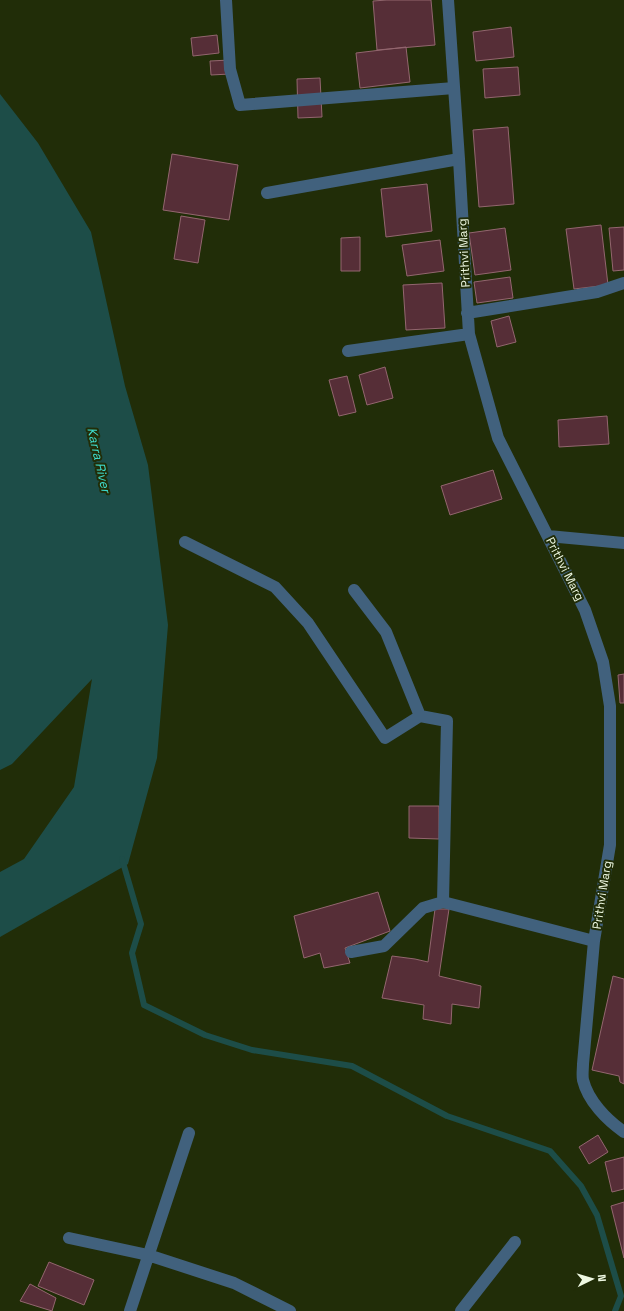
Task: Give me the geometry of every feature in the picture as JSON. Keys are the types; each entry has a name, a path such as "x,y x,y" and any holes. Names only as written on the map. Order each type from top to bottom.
{"street":[{"path":"226,0 230,69 240,105 454,88"},
{"name":"Prithvi Marg","path":"448,0 469,334 498,438 585,610 603,662 610,706 610,845 594,941 583,1079 589,1094 610,1122 624,1132"},
{"path":"267,193 459,159"},
{"path":"467,313 598,292 624,283"},
{"path":"348,351 469,334"},
{"path":"548,536 624,543"},
{"path":"185,542 275,587 308,623 385,738 420,716 447,721 442,902"},
{"path":"354,590 386,632 420,716"},
{"path":"351,952 384,946 423,908 442,902 594,941"},
{"path":"130,1311 189,1133"},
{"path":"70,1238 148,1255 234,1283 290,1311"},
{"path":"461,1311 515,1242"}],"water":[{"name":"Karra River","path":"0,94 38,143 91,232 125,386 148,465 168,625 157,758 128,864 0,937 0,872 24,859 74,787 92,679 12,764 0,770"}],"building":[{"path":"431,0 435,45 377,50 373,1"},
{"path":"511,27 514,57 476,61 473,32"},
{"path":"217,35 219,53 193,56 191,38"},
{"path":"406,47 410,82 360,88 356,53"},
{"path":"230,60 230,74 211,75 210,61"},
{"path":"518,67 520,95 485,98 483,69"},
{"path":"320,78 322,117 298,118 297,79"},
{"path":"508,127 514,204 479,207 473,130"},
{"path":"172,154 238,165 229,220 163,210"},
{"path":"427,184 432,231 386,237 381,189"},
{"path":"181,216 205,220 198,263 174,259"},
{"path":"601,225 608,285 574,289 566,229"},
{"path":"624,227 624,270 613,271 609,228"},
{"path":"505,228 511,270 475,275 469,233"},
{"path":"360,237 360,271 341,271 341,238"},
{"path":"440,240 444,271 407,276 402,245"},
{"path":"510,277 513,298 477,303 474,282"},
{"path":"442,283 445,328 406,330 403,285"},
{"path":"509,316 516,342 497,347 491,321"},
{"path":"385,367 393,398 367,405 359,375"},
{"path":"347,376 356,412 339,416 329,380"},
{"path":"607,416 609,444 559,447 558,420"},
{"path":"493,470 502,499 450,515 441,486"},
{"path":"624,674 624,703 620,703 618,675"},
{"path":"409,806 439,806 439,839 409,838"},
{"path":"378,892 390,931 345,948 350,963 324,968 320,953 304,958 294,916"},
{"path":"435,909 449,909 439,976 481,986 479,1008 452,1004 451,1024 423,1019 424,1005 382,998 392,956 428,962"},
{"path":"613,976 624,979 624,1084 620,1082 619,1076 592,1070"},
{"path":"598,1135 608,1152 589,1164 579,1147"},
{"path":"624,1157 624,1189 612,1192 605,1162"},
{"path":"624,1202 624,1258 611,1206"},
{"path":"49,1262 94,1280 84,1305 38,1286"},
{"path":"30,1284 56,1298 52,1311 20,1301"}],"waterway":[{"path":"122,859 141,924 132,953 144,1005 205,1035 252,1050 352,1066 447,1116 550,1151 581,1186 597,1215 621,1296 615,1311"}]}
